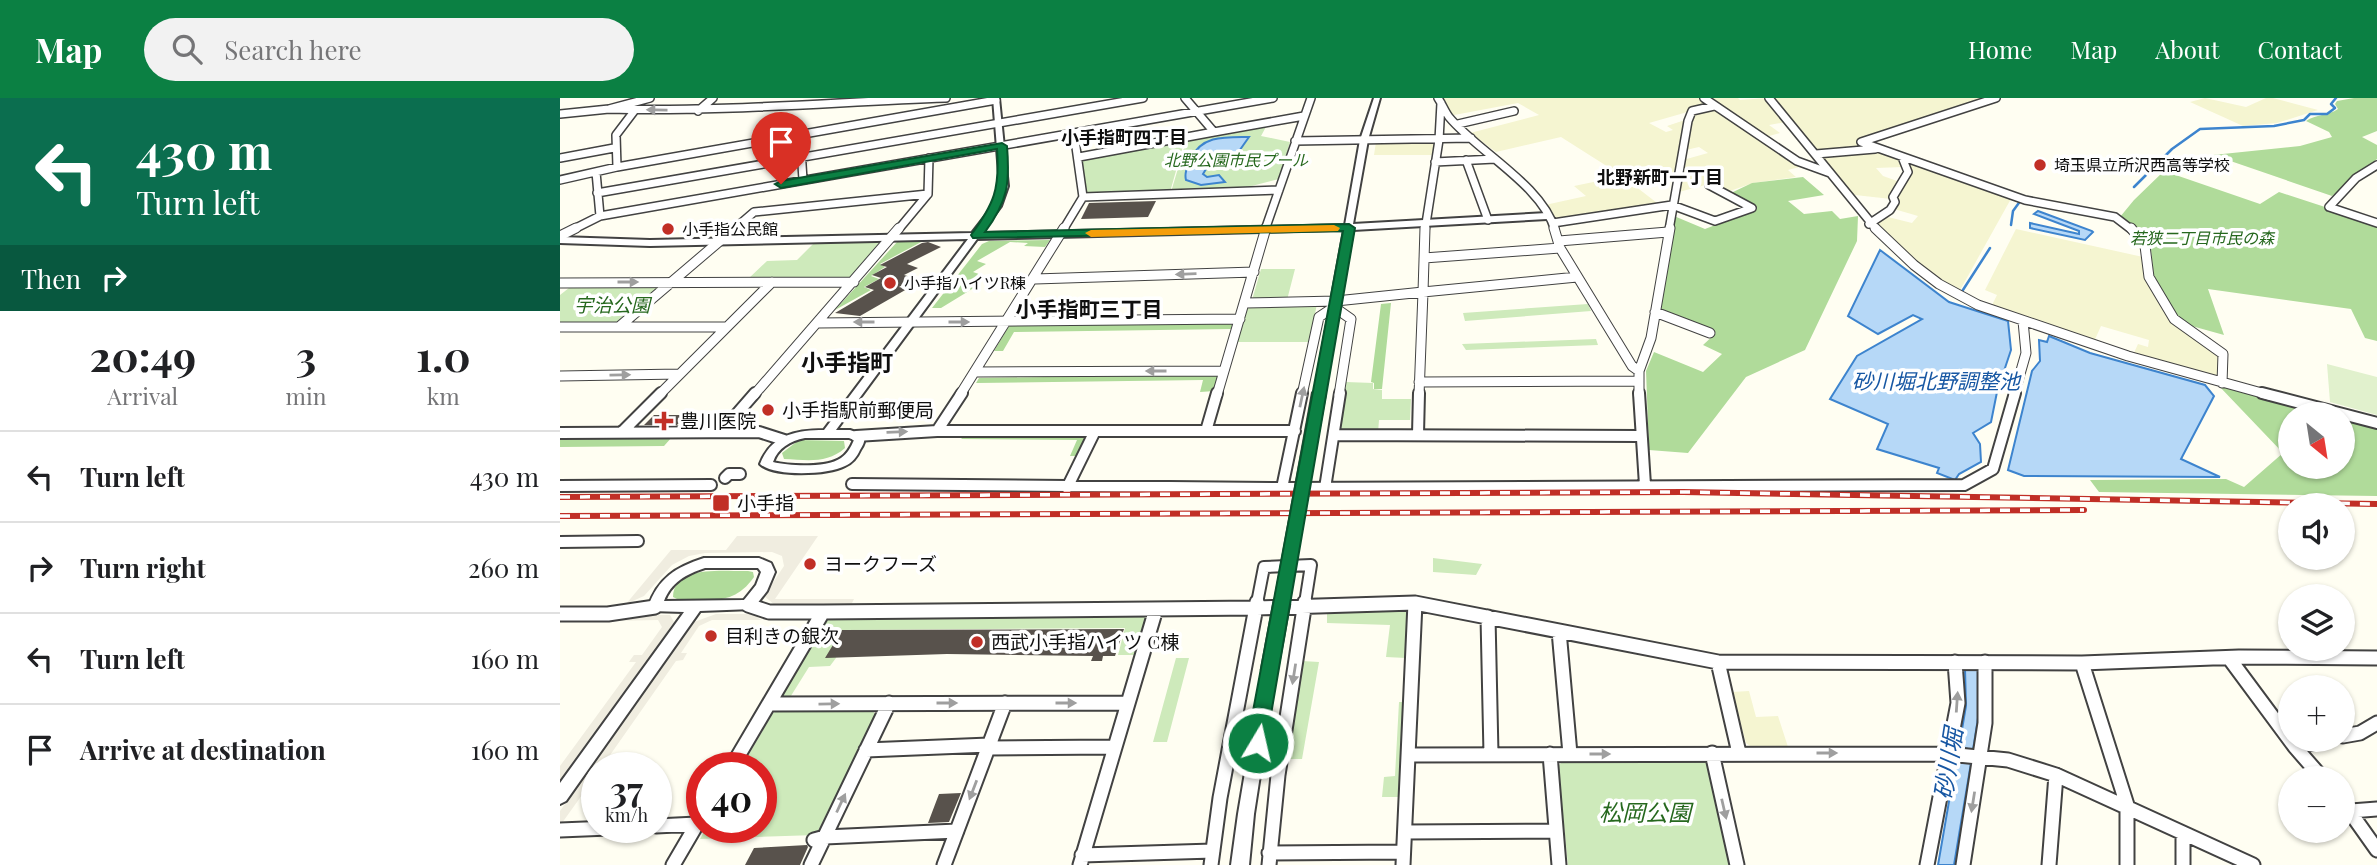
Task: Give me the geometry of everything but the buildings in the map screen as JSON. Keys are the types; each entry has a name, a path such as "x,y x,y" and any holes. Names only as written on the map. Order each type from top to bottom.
{"street":[{"path":"611,98 611,108"},
{"path":"560,114 611,108 650,98"},
{"path":"698,111 713,98"},
{"path":"611,108 698,111 779,101 946,98"},
{"path":"597,192 1143,98"},
{"path":"1185,98 1214,132"},
{"path":"560,238 600,216 1273,98"},
{"path":"1206,431 1265,230 1311,98"},
{"path":"1240,865 1245,814 1269,672 1364,140 1377,98"},
{"path":"1704,98 1797,161 1830,173"},
{"path":"1769,98 1816,154 1853,207 1941,286 1978,305 2102,349 2377,424"},
{"path":"1996,98 1861,142 2025,200 2115,217 2123,221 2145,246 2149,277 2174,319 2223,354 2222,383"},
{"path":"560,180 617,167 996,99 1004,174 1001,196 991,216 827,434"},
{"path":"1440,101 1449,117 1524,185 1550,220 1559,245 1639,376"},
{"path":"1418,434 1425,223 1439,140 1440,101"},
{"path":"1645,485 1640,436 1639,376 1651,338 1688,121 1692,111 1714,106"},
{"path":"617,167 615,133 619,125 635,110"},
{"path":"1458,124 1514,111"},
{"path":"1079,157 1304,116"},
{"path":"937,431 1035,279 1083,197 1074,133"},
{"path":"800,134 803,180"},
{"path":"1295,141 1471,138"},
{"path":"560,158 614,148"},
{"path":"1816,154 1878,149"},
{"path":"1869,224 1890,210 1895,202 1893,197 1908,172 1902,157"},
{"path":"721,432 928,194 929,158"},
{"path":"1435,162 1495,159"},
{"path":"1466,160 1488,220"},
{"path":"2377,165 2357,178 2329,207 2377,223"},
{"path":"596,172 600,216"},
{"path":"560,238 590,243 1349,228 1488,220 1550,220 1672,205 1715,221 1752,208 1709,185"},
{"path":"754,212 758,189"},
{"path":"1083,197 1279,190"},
{"path":"620,326 754,212 928,194"},
{"path":"1424,258 1668,232"},
{"path":"1035,279 1254,272"},
{"path":"1245,303 1335,304 1577,276"},
{"path":"622,432 772,282"},
{"path":"560,291 565,283 854,282"},
{"path":"1282,488 1319,317 1335,304"},
{"path":"1325,488 1351,319 1335,304"},
{"path":"1655,312 1710,333"},
{"path":"818,323 1240,319"},
{"path":"852,484 1067,488 1964,485 1993,470 2026,353 2023,321"},
{"path":"560,327 727,327"},
{"path":"975,372 1224,371"},
{"path":"560,376 680,374"},
{"path":"1419,383 1639,376"},
{"path":"856,436 860,439 859,443 844,463 827,467 770,467 766,464 768,456 785,440 805,434 856,436 892,431 1295,431"},
{"path":"1067,488 1095,431"},
{"path":"560,433 759,432 785,440"},
{"path":"1334,435 1640,436"},
{"path":"725,478 729,474 740,474"},
{"path":"560,486 711,485"},
{"path":"560,542 638,541"},
{"path":"655,607 661,589 672,577 686,569 704,563 758,563 766,566 768,572 762,587 748,605"},
{"path":"1156,609 1081,860 1212,858 1220,798 1264,567 1311,565 1278,775 1269,859 1402,859 1415,603"},
{"path":"560,614 608,614 655,607 748,605 769,612 823,612 1257,608 1415,603 1718,662 2082,663 2377,657"},
{"path":"560,796 696,606"},
{"path":"740,752 823,612"},
{"path":"1488,617 1491,754"},
{"path":"1559,631 1570,754"},
{"path":"2229,658 2278,724"},
{"path":"1718,662 1739,753"},
{"path":"1927,865 1958,703 1955,662"},
{"path":"1963,865 1987,699 1985,662"},
{"path":"2082,663 2127,805 2127,865"},
{"path":"811,865 819,839 889,703"},
{"path":"944,865 1005,703"},
{"path":"769,704 1126,703"},
{"path":"2355,734 2377,723"},
{"path":"866,750 989,746 1113,747"},
{"path":"2299,752 2312,766"},
{"path":"1712,753 1737,865"},
{"path":"1550,754 1559,865"},
{"path":"1409,755 1948,754 2008,760 2056,775 2127,805 2183,834 2253,865"},
{"path":"2049,865 2056,775"},
{"path":"2355,808 2377,809"},
{"path":"2355,818 2377,850"},
{"path":"560,830 581,829"},
{"path":"819,839 957,831"},
{"path":"1405,832 1556,831"},
{"path":"2183,834 2183,865"},
{"path":"673,865 686,842"}],"green space":[{"path":"1439,98 1702,98 1712,105 1649,123 1666,132 1673,130 1667,126 1685,120 1676,175 1647,181 1638,174 1624,177 1561,137 1496,152 1470,133 1539,115 1518,103 1449,116"},
{"path":"1705,98 1767,98 1786,122 1769,125 1780,133 1762,138"},
{"path":"1772,98 1993,98 1857,141 1868,147 1823,152 1816,150"},
{"path":"2205,98 2246,107 2266,98 2273,98 2318,110 2277,123 2243,126 2190,102"},
{"path":"2377,98 2377,131 2362,137 2377,145 2377,159 2332,196 2213,155 2300,146 2332,137 2329,132 2306,121 2338,109 2335,104 2337,101"},
{"path":"1713,106 1750,134 1795,161 1807,165 1788,170 1796,177 1753,183 1727,192 1709,184 1679,192 1683,160 1708,153 1699,147 1686,150 1690,121 1694,111"},
{"name":"北野公園市民プール","path":"1267,125 1261,136 1290,142 1279,179 1240,189 1171,192 1187,138"},
{"path":"1185,139 1170,192 1086,196 1080,157"},
{"path":"1376,142 1435,142 1434,155 1374,155"},
{"path":"1874,151 1902,161 1903,167 1876,168 1883,176 1900,182 1891,199 1846,194 1822,157"},
{"path":"1904,161 2012,197 1959,292 1940,282 1895,245 1875,223 1888,217 1912,223 1918,216 1894,209 1894,198 1910,172"},
{"name":"若狭二丁目市民の森","path":"2164,171 2260,204 2279,192 2377,224 2377,341 2365,338 2351,309 2208,289 2224,335 2181,323 2154,278 2151,250 2134,226 2120,217"},
{"path":"1803,177 1824,195 1788,201 1804,214 1832,211 1840,219 1858,216 1857,241 1805,350 1746,377 1688,453 1649,450 1646,371 1654,352 1703,372 1722,354 1703,345 1716,333 1658,310 1674,216 1705,229 1757,209 1731,193 1752,183"},
{"path":"1608,179 1621,188 1635,186 1661,206 1557,221 1545,205 1586,196 1574,186"},
{"path":"2016,229 2143,257 2150,283 2220,357 2218,379 2133,355 2138,344 2148,347 2149,340 2101,326 2093,344 1991,307 1997,295 1985,290"},
{"path":"1050,240 1045,247 1010,242 977,261 986,264 973,272 982,275 969,283 977,286 941,308 932,308 982,244 989,241"},
{"path":"923,241 880,264 885,267 871,276 879,279 864,287 871,290 835,310 897,242"},
{"path":"883,242 852,279 747,280 767,261 797,260 814,243"},
{"path":"1261,269 1295,269 1287,300 1252,300"},
{"name":"宇治公園","path":"574,284 665,284 619,326 560,327 560,295"},
{"path":"1391,303 1382,389 1374,389 1374,383 1371,382 1381,304"},
{"path":"1246,304 1317,304 1309,342 1235,342"},
{"path":"1588,304 1591,311 1465,321 1463,313"},
{"path":"1233,322 1231,329 1014,332 1003,351 994,351 1009,326"},
{"path":"1596,339 1598,345 1466,350 1462,344"},
{"path":"2327,364 2377,377 2377,415 2356,409 2356,402 2330,402"},
{"path":"1220,374 1215,391 1200,392 1203,380 976,383 979,378"},
{"path":"1346,382 1373,383 1373,389 1382,390 1382,399 1411,399 1410,420 1379,420 1378,433 1339,432"},
{"path":"2219,386 2282,402 2278,402 2278,448"},
{"path":"2356,421 2377,427 2377,496 2355,496 2355,493 2099,492 2090,480 2226,479 2244,487 2278,457 2278,480 2356,480"},
{"path":"964,436 1086,436 1076,456 1070,456 1077,440 961,439"},
{"path":"672,437 664,446 560,447 560,438"},
{"path":"799,440 844,441 845,448 824,459 784,459 782,453"},
{"path":"1433,558 1482,564 1476,575 1433,572"},
{"path":"715,571 753,572 754,577 746,587 729,597 710,600 673,597 676,586 691,575"},
{"path":"1403,607 1409,612 1406,658 1386,657 1390,625 1327,623 1327,614 1309,614 1314,611"},
{"path":"834,615 1142,615 1146,618 1135,655 1118,655 1125,628 842,630 836,658 830,666 809,667 789,699 785,699 783,694 825,620"},
{"path":"1176,658 1189,658 1167,742 1153,742"},
{"path":"1302,661 1319,662 1302,759 1288,759"},
{"path":"1749,691 1756,717 1778,716 1788,747 1753,748 1746,743 1732,692"},
{"path":"1399,702 1404,702 1399,797 1382,797 1384,777 1395,776"},
{"path":"871,709 876,715 816,835 777,836 777,752 750,752 773,713 780,710"},
{"name":"松岡公園","path":"1703,760 1711,765 1732,865 1568,865 1558,766 1563,761"}],"shaded area":[{"path":"737,536 818,536 775,599 854,599 851,605 775,605 764,596 784,566 782,556 772,552 705,553 689,556 672,565 644,596 626,604 671,550 726,550"},
{"path":"716,614 759,614 758,618 762,620 712,620 699,626 681,653 687,653 683,660 676,661 612,752 602,752 666,662 646,661 560,781 560,766 636,662 629,662 631,659 634,655 642,655 662,627 658,620 610,621 622,615 670,615 674,622 652,654 671,654 694,622"},
{"path":"581,781 581,796 562,823 560,811"}],"water":[{"path":"1249,137 1237,154 1214,156 1203,174 1207,177 1219,175 1225,182 1201,185 1186,180 1188,167 1195,151 1201,145 1215,139"},
{"path":"2038,211 2093,232 2085,240 2030,228 2030,223 2079,234 2079,231 2034,214"},
{"name":"砂川堀北野調整池","path":"1880,250 1949,302 2008,321 2011,350 1997,392 1991,422 1973,433 1980,444 1981,462 1959,474 1955,480 1937,473 1939,468 1877,449 1888,424 1830,399 1857,356 1922,319 1913,315 1878,334 1848,316"},
{"name":"砂川堀北野調整池","path":"2049,336 2090,353 2205,385 2214,396 2181,459 2220,477 2024,476 2008,470 2032,371 2040,361 2039,340 2047,342"},
{"path":"1965,669 1981,669 1981,699 1973,750 1959,747 1966,706"},
{"path":"1956,761 1971,763 1954,865 1938,865"}],"waterway":[{"name":"砂川堀","path":"2134,187 2172,149 2200,129 2274,126 2304,120 2310,114 2327,114 2335,108 2331,104 2336,98"},
{"name":"砂川堀","path":"2011,225 2013,211 2021,200"},
{"name":"砂川堀","path":"1961,293 1990,248"}],"railway":[{"path":"560,497 1683,492 2377,504"},
{"path":"560,516 2084,510"}],"slow traffic":[{"path":"1091,233 1334,228"}],"place":[{"name":"埼玉県立所沢西高等学校","path":"2040,165"},
{"name":"小手指公民館","path":"668,229"},
{"name":"小手指ハイツR棟","path":"890,283"},
{"name":"小手指駅前郵便局","path":"768,410"},
{"name":"豊川医院","path":"664,421"},
{"name":"小手指","path":"721,503"},
{"name":"ヨークフーズ","path":"810,564"},
{"name":"目利きの銀次","path":"711,636"},
{"name":"西武小手指ハイツ C棟","path":"977,642"}],"district":[{"name":"小手指町四丁目","path":"1124,138"},
{"name":"北野新町一丁目","path":"1660,178"},
{"name":"小手指町三丁目","path":"1089,310"},
{"name":"小手指町","path":"847,363"}],"route":[{"path":"781,184 1002,146 1004,186 991,216 977,235 1349,228 1258,743"}]}
